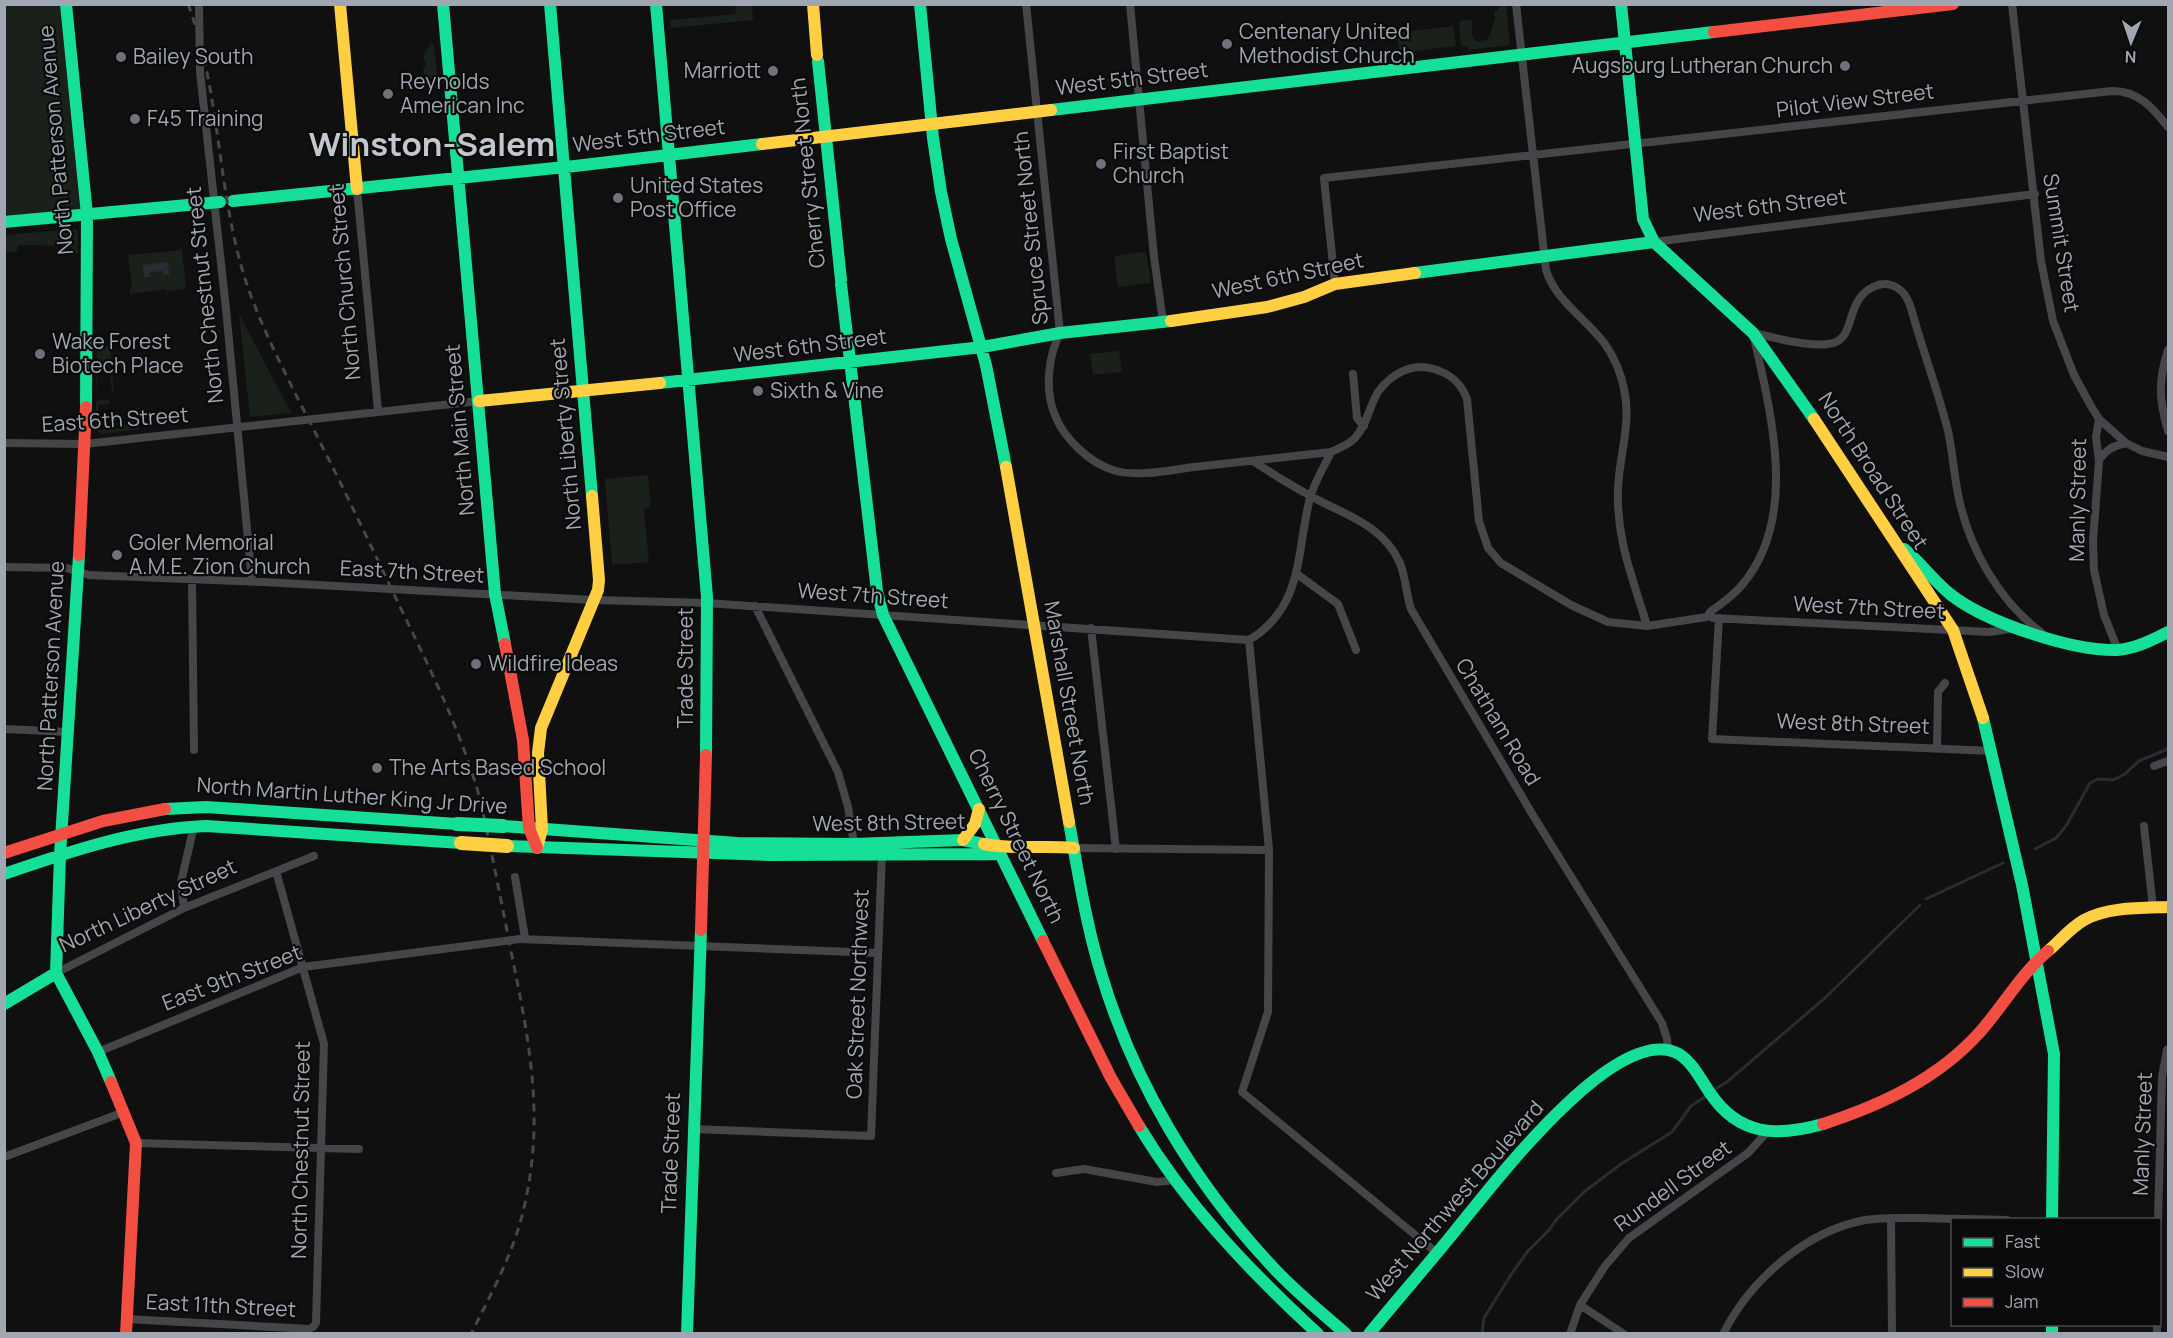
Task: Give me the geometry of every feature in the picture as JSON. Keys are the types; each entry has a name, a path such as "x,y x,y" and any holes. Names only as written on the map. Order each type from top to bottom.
{"main road":[{"name":"North Patterson Avenue","path":"66,4 87,215 85,444 60,855 57,973 98,1052 136,1143 126,1334"},
{"name":"North Church Street","path":"340,4 357,189"},
{"name":"North Main Street","path":"443,4 495,594 519,713 537,848"},
{"name":"North Liberty Street","path":"536,829 538,745 546,713 594,600 599,580 550,4"},
{"name":"Trade Street","path":"656,4 706,603 707,764 687,1334"},
{"name":"Cherry Street North","path":"813,4 841,282 877,591 883,615 1112,1078 1143,1134 1201,1215 1243,1262 1318,1334"},
{"name":"Marshall Street North","path":"920,4 946,217 982,347 1089,927 1108,995 1132,1056 1157,1107 1195,1171 1238,1228 1270,1265 1346,1334"},
{"name":"North Broad Street","path":"1621,4 1643,219 1654,242 1753,333 1829,440 1901,547 1910,566 1953,630 1983,716 1992,750 2054,1054 2052,1218"},
{"name":"West 5th Street","path":"4,222 564,167 1953,4"},
{"name":"West 6th Street","path":"479,401 689,381 982,347 1060,333 1163,322 1267,307 1304,297 1335,284 1654,242"},
{"path":"1901,547 1913,556 1950,594 1969,607 2017,628 2042,633 2097,650 2118,650 2139,646 2169,632"},
{"path":"519,713 531,718 546,713"},
{"name":"North Martin Luther King Jr Drive","path":"4,853 125,814 188,807 503,826 703,847"},
{"path":"963,840 975,824 979,808"},
{"name":"North Martin Luther King Jr Drive","path":"4,874 137,832 194,826 537,848 703,847"},
{"name":"West 8th Street","path":"703,847 963,840 999,850"},
{"name":"West 8th Street","path":"703,847 770,855 1074,848"},
{"path":"1668,1051 1684,1058 1713,1098 1734,1119 1754,1130 1767,1132 1786,1133 1803,1129 1888,1098 1923,1079 1956,1055 2010,997 2036,961 2075,926 2091,918 2169,907"},
{"name":"North Liberty Street","path":"4,1004 57,973"},
{"name":"West Northwest Boulevard","path":"1369,1334 1539,1130 1576,1095 1623,1061 1653,1050 1668,1051"}],"street":[{"name":"North Chestnut Street","path":"199,4 200,72 222,202 237,427 252,581"},
{"name":"Spruce Street North","path":"1026,4 1060,333 1050,368 1048,391 1060,427 1072,441 1102,465 1117,471 1130,472 1331,452"},
{"path":"1131,4 1154,257 1163,322"},
{"path":"1516,4 1532,156 1548,277 1561,297 1606,345 1614,359 1624,390 1627,418 1618,475 1619,520 1624,556 1647,626"},
{"name":"Summit Street","path":"2012,4 2041,261 2053,321 2074,375 2099,419 2126,442 2142,451 2169,457"},
{"name":"Pilot View Street","path":"1335,284 1324,178 1636,145 2022,99 2121,91 2130,93 2150,104 2169,127"},
{"name":"North Church Street","path":"357,189 378,411"},
{"name":"West 6th Street","path":"1654,242 2035,194"},
{"path":"1707,617 1742,586 1751,573 1765,543 1775,495 1777,459 1753,333 1804,342 1833,343 1843,336 1854,305 1864,292 1879,284 1886,284 1905,293 1943,415 1959,502 1975,548 1993,580 2019,612 2042,633"},
{"path":"2169,350 2160,380 2163,413 2169,431"},
{"name":"West 7th Street","path":"1364,426 1378,393 1393,376 1424,366 1451,376 1461,386 1467,399 1479,521 1483,536 1493,554 1515,572 1596,618 1608,622 1647,626 1707,617 1990,632 2017,628"},
{"path":"1353,374 1357,418 1364,426 1349,444 1331,452 1310,497 1297,574 1286,602 1263,631 1249,640 1269,850 1268,1012 1242,1092 1437,1253"},
{"name":"East 6th Street","path":"4,443 85,444 479,401"},
{"name":"Manly Street","path":"2099,419 2096,437 2099,461 2094,520 2094,570 2104,615 2118,650"},
{"path":"2099,461 2106,450 2126,442"},
{"name":"Chatham Road","path":"1252,461 1310,497 1367,524 1381,536 1395,554 1404,576 1411,609 1531,812 1662,1023 1668,1051"},
{"name":"East 7th Street","path":"4,567 67,568 89,575 495,594"},
{"path":"1297,574 1338,604 1356,650"},
{"path":"192,580 194,750"},
{"name":"West 7th Street","path":"495,594 706,603 1249,640"},
{"path":"754,606 838,772 848,807 854,844"},
{"name":"West 8th Street","path":"1719,618 1712,739 1992,750"},
{"path":"1091,628 1116,849"},
{"path":"1936,748 1938,693 1944,683"},
{"path":"4,729 69,732"},
{"path":"2154,766 2169,761"},
{"path":"184,908 181,882 194,826"},
{"path":"2144,826 2152,908"},
{"name":"West 8th Street","path":"1074,848 1269,850"},
{"name":"Oak Street Northwest","path":"693,1129 870,1136 882,854"},
{"name":"North Liberty Street","path":"57,973 184,908 314,856"},
{"name":"North Chestnut Street","path":"276,871 324,1044 316,1323 313,1327"},
{"path":"516,876 523,938"},
{"name":"East 9th Street","path":"98,1052 303,967 523,938 700,945 717,948 878,953"},
{"name":"Manly Street","path":"2158,1218 2162,1077 2167,1050"},
{"path":"4,1157 124,1112"},
{"name":"Rundell Street","path":"1570,1334 1580,1305 1605,1266 1629,1238 1748,1153 1767,1132"},
{"path":"136,1143 359,1149"},
{"path":"1056,1173 1084,1169 1157,1182 1175,1180"},
{"path":"1891,1218 1892,1334"},
{"path":"1723,1334 1735,1313 1764,1279 1811,1241 1831,1230 1868,1219 1951,1219"},
{"path":"1580,1305 1624,1334"},
{"name":"East 11th Street","path":"126,1319 309,1329 313,1327"}],"shaded area":[{"path":"5,5 66,5 87,215 5,222"},
{"path":"735,5 752,5 753,20 671,28 670,20 736,14"},
{"path":"1499,5 1506,5 1510,45 1468,50 1467,46 1461,47 1459,21 1472,20 1473,38 1478,42 1486,40 1495,20 1494,11 1498,10"},
{"path":"1453,26 1456,46 1399,53 1397,33"},
{"path":"433,42 439,86 431,91 424,85 427,77 423,69 427,63 423,54"},
{"path":"75,229 78,232 78,253 72,253 71,246 19,245 16,252 5,252 5,235"},
{"path":"182,250 186,289 166,291 165,289 130,294 130,288 132,288 128,255"},
{"path":"1146,252 1151,283 1118,287 1114,256"},
{"path":"168,262 169,275 163,275 163,271 150,272 150,277 144,277 143,265"},
{"path":"239,314 291,413 250,417"},
{"path":"101,338 102,346 110,346 114,392 112,392 109,366 98,368 96,399 97,339"},
{"path":"1119,351 1122,372 1093,375 1090,354"},
{"path":"109,400 109,403 98,405 98,415 102,415 101,430 126,426 125,421 137,420 139,429 101,434 96,430 96,401"},
{"path":"648,475 651,507 644,508 649,562 612,565 605,479"}],"waterway":[{"path":"2035,849 2056,838 2066,826 2090,783 2098,779 2113,780 2125,774 2139,761 2168,749"},
{"path":"1926,899 2003,863"},
{"path":"1711,1092 1728,1081 1826,997 1920,905"},
{"path":"1482,1334 1484,1318 1512,1273 1556,1220 1584,1192 1621,1164 1672,1132 1691,1106 1706,1096"}],"railway":[{"path":"188,4 208,76 231,224 251,296 276,354 344,489 436,682 465,751 480,799 524,1019 533,1083 534,1115 533,1148 522,1216 506,1262 471,1334"}],"traffic: fast":[{"path":"66,4 87,215 86,407"},
{"path":"443,4 495,594 505,644"},
{"path":"550,4 592,496"},
{"path":"656,4 707,597 706,755"},
{"path":"920,4 933,138 941,192 951,239 986,365 1006,467"},
{"path":"1621,4 1643,219 1654,242 1753,333 1814,419"},
{"path":"1051,110 1714,32"},
{"path":"818,61 841,280"},
{"path":"233,201 575,166 762,144"},
{"path":"4,222 220,202"},
{"path":"1415,273 1654,242"},
{"path":"841,284 877,591 883,615 1043,941"},
{"path":"660,383 982,347 1060,333 1171,321"},
{"path":"1904,549 1950,594 1984,615 2029,633 2076,646 2117,650 2137,646 2168,632"},
{"path":"79,555 60,855 56,973 98,1052 111,1082"},
{"path":"1983,718 2022,885 2054,1054 2052,1218"},
{"path":"165,809 206,807 457,824"},
{"path":"1069,822 1087,917 1101,973 1130,1052 1168,1128 1215,1198 1241,1231 1287,1282 1346,1334"},
{"path":"457,824 503,826"},
{"path":"4,874 79,849 129,836 206,826 461,843"},
{"path":"503,826 737,843 854,844 963,840 984,844"},
{"path":"507,846 770,855 1000,854"},
{"path":"687,1334 701,930"},
{"path":"4,1004 56,973"},
{"path":"1369,1334 1492,1185 1554,1116 1588,1085 1621,1062 1652,1050 1679,1054 1693,1067 1721,1107 1733,1118 1746,1125 1760,1129 1790,1131 1823,1124"},
{"path":"1139,1126 1178,1183 1221,1236 1244,1262 1318,1334"},
{"path":"2052,1326 2052,1334"}],"traffic: slow":[{"path":"340,4 357,189"},
{"path":"813,4 817,55"},
{"path":"762,144 1051,110"},
{"path":"1171,321 1267,307 1304,297 1335,284 1415,273"},
{"path":"479,401 660,383"},
{"path":"1814,419 1953,630 1983,718"},
{"path":"1006,467 1069,822"},
{"path":"537,848 542,829 538,753 541,728 598,590 592,496"},
{"path":"963,840 975,824 979,809"},
{"path":"461,843 507,846"},
{"path":"984,844 1006,847 1074,848"},
{"path":"2048,951 2074,927 2093,916 2125,909 2168,907"}],"traffic: jam":[{"path":"1714,32 1953,4"},
{"path":"79,555 86,407"},
{"path":"505,644 523,740 529,828 537,848"},
{"path":"701,930 706,755"},
{"path":"4,853 103,821 165,809"},
{"path":"1043,941 1111,1078 1139,1126"},
{"path":"1823,1124 1887,1099 1946,1064 1980,1032 2029,970 2048,951"},
{"path":"111,1082 136,1143 126,1334"}],"place":[{"name":"Centenary United Methodist Church","path":"1227,44"},
{"name":"Bailey South","path":"121,57"},
{"name":"Augsburg Lutheran Church","path":"1845,66"},
{"name":"Marriott","path":"773,71"},
{"name":"Reynolds American Inc","path":"388,94"},
{"name":"F45 Training","path":"135,119"},
{"name":"First Baptist Church","path":"1101,164"},
{"name":"United States Post Office","path":"618,198"},
{"name":"Wake Forest Biotech Place","path":"40,354"},
{"name":"Sixth & Vine","path":"758,391"},
{"name":"Goler Memorial A.M.E. Zion Church","path":"117,555"},
{"name":"Wildfire Ideas","path":"476,664"},
{"name":"The Arts Based School","path":"377,768"}],"district":[{"name":"Winston-Salem","path":"432,144"}]}
